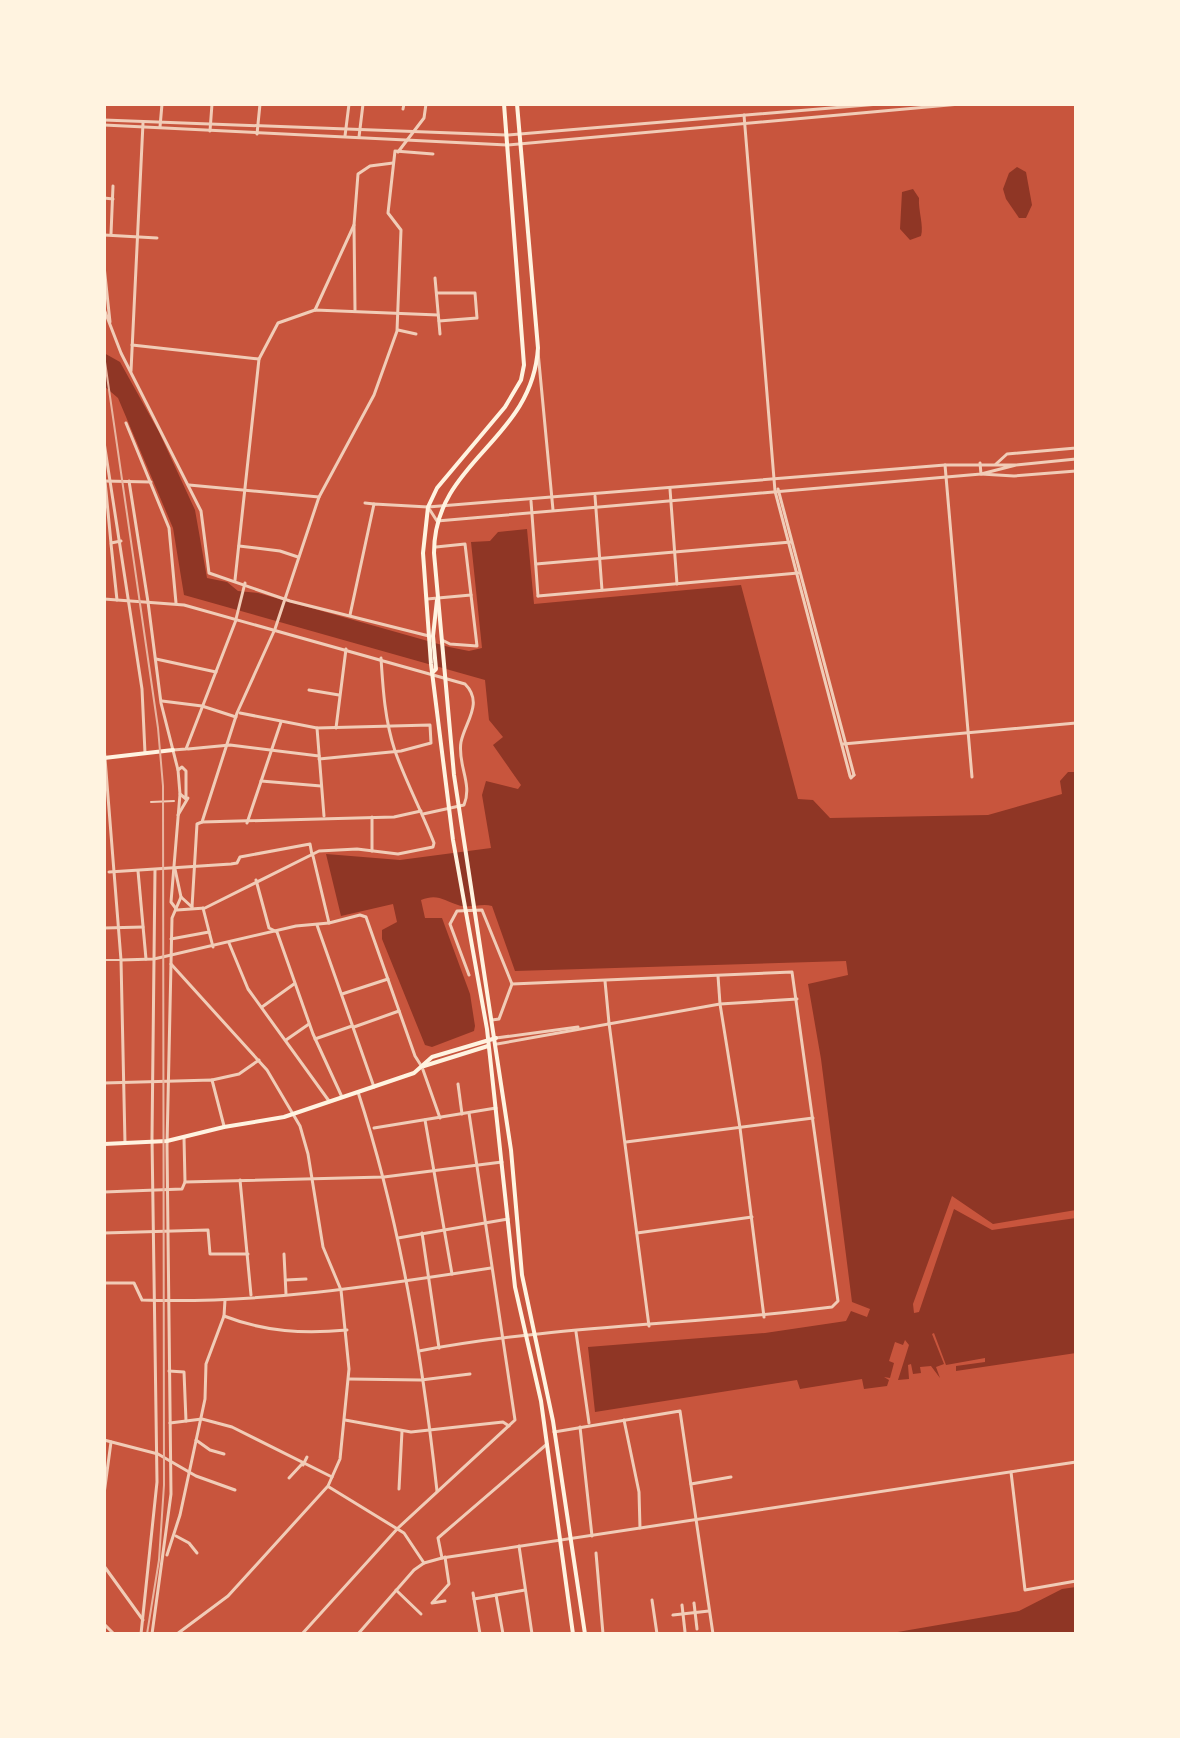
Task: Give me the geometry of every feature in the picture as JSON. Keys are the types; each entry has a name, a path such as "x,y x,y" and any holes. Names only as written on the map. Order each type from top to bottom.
{"main road":[{"path":"504,104 524,365 521,380 505,407 448,473 428,507 424,531 427,599 446,776 489,1042 515,1287 547,1444 573,1634"},
{"path":"517,104 538,348 536,370 524,403 459,479 441,507 434,547 454,775 511,1150 522,1275 554,1432 585,1634"},
{"path":"431,638 438,598"},
{"path":"104,756 173,750"},
{"path":"104,1144 167,1141 293,1114 374,1087 422,1067 432,1057 496,1041"}],"street":[{"path":"160,127 162,104"},
{"path":"210,131 212,104"},
{"path":"257,134 260,104"},
{"path":"345,137 349,104"},
{"path":"359,137 363,104"},
{"path":"202,822 226,746 276,626 319,497 374,395 398,330 401,230 388,213 393,163 395,151 398,152 424,118 426,104"},
{"path":"104,123 143,119 258,127 519,135 879,104"},
{"path":"104,123 257,134 507,145 960,104"},
{"path":"744,115 774,480 854,775 851,778 845,744"},
{"path":"131,371 143,119"},
{"path":"398,152 433,154"},
{"path":"355,311 354,225 358,174 370,166 393,163"},
{"path":"111,235 113,186"},
{"path":"104,198 113,199"},
{"path":"315,310 354,225"},
{"path":"104,235 157,238"},
{"path":"104,266 111,333"},
{"path":"435,278 440,334"},
{"path":"437,293 471,290 475,293 477,318 439,321"},
{"path":"104,309 111,333 201,511 209,573 284,598 431,638"},
{"path":"235,580 259,359 278,323 315,310 438,315"},
{"path":"398,330 416,334"},
{"path":"132,345 259,359"},
{"path":"538,348 553,510"},
{"path":"126,423 172,540 176,603"},
{"path":"104,442 144,712 145,753"},
{"path":"996,464 1007,454 1076,448"},
{"path":"365,503 441,507 945,465 1016,465 1076,459"},
{"path":"980,463 981,474"},
{"path":"945,465 972,777"},
{"path":"981,474 1016,465"},
{"path":"428,507 437,521 981,474 1014,476 1076,471"},
{"path":"117,600 104,481 151,482"},
{"path":"129,481 161,700 178,770 180,794 171,902 176,909"},
{"path":"189,485 319,497"},
{"path":"670,489 677,584"},
{"path":"595,496 602,590"},
{"path":"531,501 538,596 799,573"},
{"path":"349,616 374,504"},
{"path":"111,543 121,541"},
{"path":"536,564 790,542"},
{"path":"434,547 465,544 477,646 442,643"},
{"path":"239,546 280,551 298,557"},
{"path":"186,749 239,611 245,583"},
{"path":"427,599 471,595"},
{"path":"104,599 176,603 276,626 346,649 433,669 465,684 472,693 473,718 461,746 468,796 464,805 423,813 372,817 324,816 247,823 202,822 197,824 192,907"},
{"path":"336,728 346,649"},
{"path":"176,909 203,908 256,880 312,855 335,849 398,854 433,847 423,813 395,751 381,658"},
{"path":"156,659 216,672"},
{"path":"309,690 339,695"},
{"path":"161,700 317,728 430,725 431,743 395,751 319,758 226,746 173,750"},
{"path":"247,823 281,722"},
{"path":"845,744 1076,723"},
{"path":"317,728 324,816"},
{"path":"104,746 121,960 125,1143"},
{"path":"173,750 186,770 188,798 177,819"},
{"path":"178,770 186,770"},
{"path":"261,781 321,786"},
{"path":"180,794 184,799 188,798"},
{"path":"151,802 174,801"},
{"path":"372,817 372,851"},
{"path":"107,872 237,863 240,857 310,844 329,923"},
{"path":"152,1634 169,1527 168,1081 171,939 181,897 175,868"},
{"path":"141,1634 156,1517 158,1454 152,1081 155,870"},
{"path":"138,871 146,960"},
{"path":"256,880 269,928 277,932 309,1024 342,1097"},
{"path":"181,897 192,907"},
{"path":"203,908 213,947"},
{"path":"469,975 450,924 457,911 482,910 512,984 499,1019 492,1020"},
{"path":"104,960 154,959 360,915 366,917 440,1118"},
{"path":"317,925 374,1087"},
{"path":"104,928 143,927"},
{"path":"171,939 209,932"},
{"path":"229,943 248,989 329,1101"},
{"path":"171,964 259,1060 293,1114 306,1145 323,1247 341,1290 349,1379 340,1459 328,1486 228,1596 177,1634"},
{"path":"419,1351 525,1336 764,1317 832,1307 838,1301 792,972 512,984"},
{"path":"718,976 764,1317"},
{"path":"341,995 388,979"},
{"path":"605,981 649,1326"},
{"path":"262,1007 294,984"},
{"path":"496,1041 720,1004 797,999"},
{"path":"315,1039 399,1011"},
{"path":"286,1040 309,1024"},
{"path":"104,1083 212,1080 239,1074 259,1060"},
{"path":"212,1080 224,1127"},
{"path":"458,1084 462,1114"},
{"path":"358,1092 372,1129 407,1280 437,1491"},
{"path":"372,1129 496,1108"},
{"path":"302,1634 398,1528 515,1420 505,1346 500,1339 469,1113"},
{"path":"626,1142 813,1118"},
{"path":"425,1120 452,1274"},
{"path":"104,1192 182,1189 185,1182 184,1138"},
{"path":"185,1182 384,1177 502,1162"},
{"path":"240,1180 251,1296"},
{"path":"637,1233 752,1217"},
{"path":"398,1238 508,1219"},
{"path":"104,1233 208,1230 210,1254 248,1254"},
{"path":"422,1233 439,1348"},
{"path":"284,1254 286,1294"},
{"path":"104,1283 134,1283 142,1300 225,1300 341,1290 491,1268"},
{"path":"285,1280 306,1279"},
{"path":"165,1558 177,1528 205,1399 206,1364 224,1316 225,1300"},
{"path":"224,1316 246,1325 286,1332 347,1330"},
{"path":"576,1332 589,1425"},
{"path":"169,1371 184,1372 186,1421"},
{"path":"349,1379 421,1380 470,1374"},
{"path":"554,1432 680,1411 713,1634"},
{"path":"345,1420 402,1431 430,1432 503,1422 509,1426"},
{"path":"624,1420 639,1492 640,1528"},
{"path":"170,1423 199,1421 232,1427 332,1477"},
{"path":"580,1427 592,1536"},
{"path":"399,1489 402,1431"},
{"path":"104,1440 158,1454 190,1472 235,1490"},
{"path":"196,1440 210,1450 224,1454"},
{"path":"104,1494 111,1442"},
{"path":"445,1601 432,1603 449,1584 438,1538 547,1444"},
{"path":"289,1478 307,1457"},
{"path":"358,1634 424,1563 443,1558 1076,1462"},
{"path":"1011,1472 1025,1590 1076,1581"},
{"path":"690,1484 731,1477"},
{"path":"328,1486 398,1528 424,1563"},
{"path":"169,1527 177,1528"},
{"path":"175,1536 189,1543 197,1553"},
{"path":"519,1546 532,1634"},
{"path":"596,1553 603,1634"},
{"path":"104,1566 143,1620"},
{"path":"396,1590 421,1614"},
{"path":"474,1599 525,1590"},
{"path":"473,1593 480,1634"},
{"path":"496,1595 503,1634"},
{"path":"652,1600 657,1634"},
{"path":"694,1603 697,1629"},
{"path":"682,1605 685,1632"},
{"path":"673,1615 709,1611"},
{"path":"104,1624 114,1634"}],"shaded area":[{"path":"1017,167 1026,172 1032,205 1026,218 1019,218 1003,189 1009,173"},
{"path":"913,189 919,198 922,232 921,236 910,240 900,229 902,192"},
{"path":"104,353 120,362 159,432 195,510 207,578 227,582 238,591 258,593 469,651 482,648 471,542 490,541 498,532 527,529 534,604 741,585 798,799 813,800 830,818 988,815 1062,794 1060,781 1068,772 1076,772 1076,1210 993,1224 952,1196 913,1304 914,1313 919,1312 954,1209 992,1230 1076,1218 1076,1353 956,1371 956,1366 985,1362 985,1358 946,1365 934,1333 944,1364 936,1367 940,1378 931,1366 920,1367 921,1373 913,1374 911,1364 908,1365 909,1379 898,1380 909,1345 905,1340 903,1345 895,1342 889,1361 894,1363 890,1378 884,1377 889,1380 887,1386 864,1389 862,1379 800,1389 797,1380 595,1412 588,1347 765,1333 846,1321 851,1311 867,1317 870,1309 852,1302 821,1059 808,984 848,975 846,961 515,971 492,906 462,906 432,897 421,900 425,918 442,918 470,994 475,1026 474,1031 432,1047 425,1045 382,939 382,930 397,922 393,904 341,916 326,854 400,860 491,848 482,795 486,781 518,789 521,785 493,745 503,737 489,720 485,680 184,595 173,528 118,398 104,386"},
{"path":"1076,1587 1076,1634 886,1634 1019,1611 1062,1589"}],"railway":[{"path":"104,355 158,728 163,786 164,1485 159,1560 147,1634"}]}
